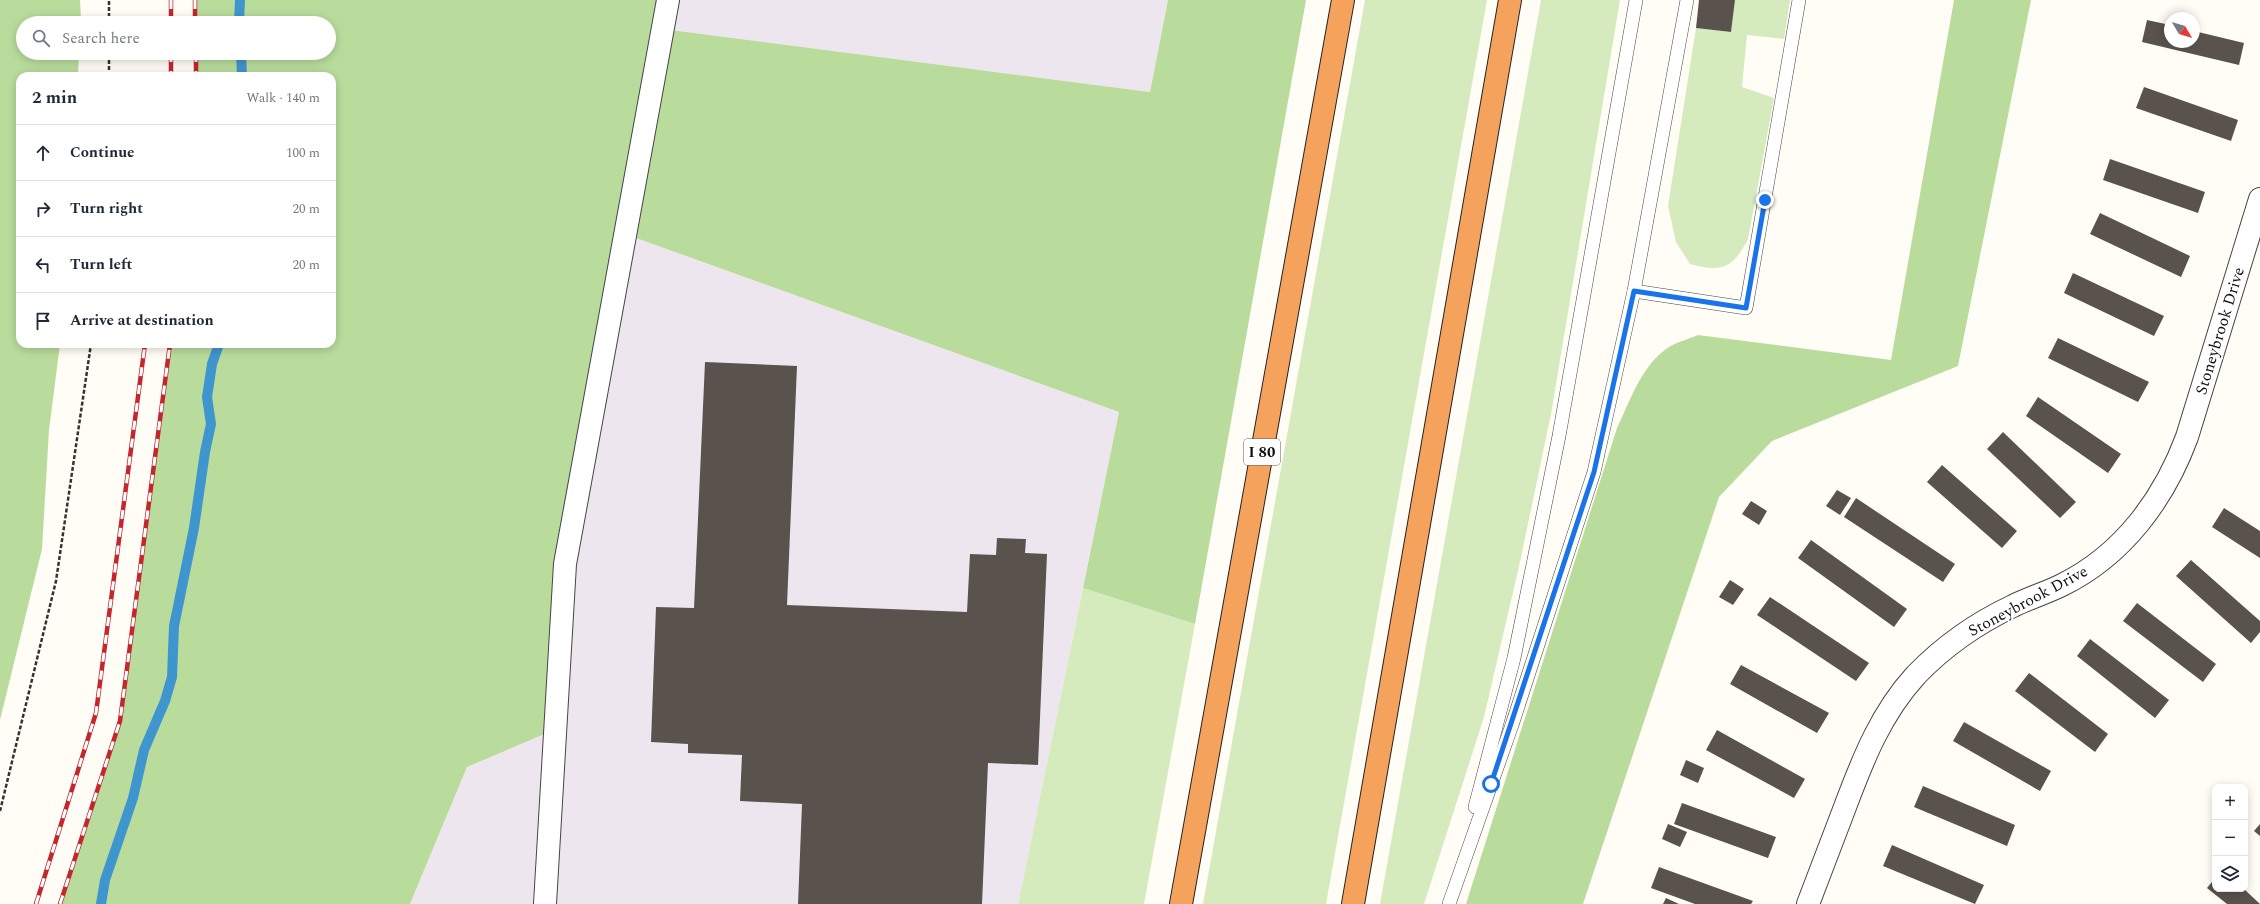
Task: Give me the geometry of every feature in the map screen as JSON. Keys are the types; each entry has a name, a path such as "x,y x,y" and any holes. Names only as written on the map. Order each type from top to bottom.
{"highway":[{"name":"I 80","path":"1181,904 1343,0"},
{"path":"1353,904 1510,0"}],"street":[{"path":"546,904 565,564 668,0"},
{"name":"Stoneybrook Drive","path":"1808,904 1867,750 1894,703 1916,675 1961,635 1987,619 2063,584 2093,566 2134,531 2162,492 2176,466 2187,437 2260,198"}],"lane":[{"path":"1449,904 1516,650 1558,436 1636,0"},
{"path":"1449,904 1514,717 1594,472 1634,291 1687,0"},
{"path":"1634,291 1746,308 1799,0"}],"path":[{"path":"109,0 109,16"},
{"path":"109,60 109,72"},
{"path":"0,811 56,581 90,348"}],"shaded area":[{"path":"668,0 1168,0 1150,92 663,29"},
{"path":"625,234 1119,412 1018,904 410,904 467,767 556,728 565,564"}],"green space":[{"path":"0,0 80,0 81,16 16,16 16,60 79,60 78,72 16,72 16,348 59,348 49,430 42,549 0,720"},
{"path":"195,0 668,0 663,29 1150,92 1168,0 1306,0 1195,624 1083,588 1119,412 625,234 565,564 556,729 467,767 410,904 60,904 120,721 169,348 336,348 336,72 196,72 196,60 336,60 336,16 195,16"},
{"path":"1365,0 1487,0 1326,904 1203,904"},
{"path":"1541,0 1620,0 1551,414 1520,562 1484,717 1424,904 1380,904"},
{"path":"1735,0 1790,0 1784,39 1747,35 1742,87 1774,98 1748,239 1743,249 1731,262 1718,268 1710,268 1690,264 1676,242 1668,206 1696,28 1731,32"},
{"path":"1954,0 2031,0 1958,366 1772,441 1719,497 1583,904 1466,904 1617,428 1632,395 1651,363 1669,347 1698,335 1891,360"},
{"path":"1083,588 1195,624 1144,904 1018,904"}],"building":[{"path":"1699,0 1735,0 1731,32 1696,28"},
{"path":"2147,20 2164,24 2164,47 2142,42"},
{"path":"2200,32 2244,43 2239,65 2167,48 2200,48"},
{"path":"2144,87 2238,120 2231,141 2136,108"},
{"path":"2110,159 2205,192 2198,213 2103,180"},
{"path":"2100,213 2190,256 2181,277 2090,234"},
{"path":"2073,273 2164,316 2154,336 2064,293"},
{"path":"2058,338 2149,382 2138,402 2048,358"},
{"path":"705,362 797,366 787,605 967,612 970,554 996,555 997,538 1026,539 1025,553 1047,554 1038,765 988,763 982,904 798,904 802,804 740,801 742,755 688,753 688,744 651,742 656,607 694,608"},
{"path":"2038,397 2121,454 2108,473 2026,416"},
{"path":"2003,432 2076,502 2060,518 1987,449"},
{"path":"1942,465 2017,531 2002,548 1927,482"},
{"path":"1837,490 1851,498 1840,515 1826,506"},
{"path":"1856,498 1955,564 1943,582 1844,517"},
{"path":"1751,501 1767,511 1759,525 1742,514"},
{"path":"2224,508 2260,531 2260,558 2212,527"},
{"path":"1811,540 1907,609 1894,627 1798,558"},
{"path":"2191,560 2260,621 2260,632 2251,643 2176,576"},
{"path":"1730,580 1744,589 1733,605 1719,597"},
{"path":"1770,597 1869,663 1856,681 1757,615"},
{"path":"2137,603 2216,664 2203,682 2123,621"},
{"path":"2090,639 2169,700 2155,718 2077,656"},
{"path":"1741,665 1829,713 1817,733 1730,684"},
{"path":"2029,673 2108,734 2095,752 2015,691"},
{"path":"1964,722 2051,771 2040,791 1953,741"},
{"path":"1717,730 1805,779 1794,798 1706,750"},
{"path":"1686,760 1704,768 1698,783 1680,775"},
{"path":"1923,786 2015,825 2007,846 1914,807"},
{"path":"1682,803 1776,837 1768,858 1674,824"},
{"path":"1668,824 1687,832 1680,847 1662,839"},
{"path":"2260,824 2260,836 2254,831"},
{"path":"1892,845 1984,885 1975,904 1883,866"},
{"path":"1659,867 1753,901 1751,904 1695,904 1651,888"},
{"path":"2212,882 2212,892 2207,888"},
{"path":"2212,892 2247,892 2260,904 2227,904"},
{"path":"1666,898 1679,904 1663,904"}],"waterway":[{"path":"239,16 240,0"},
{"path":"241,60 242,72"},
{"path":"101,904 105,880 133,798 144,750 165,701 172,677 174,626 194,528 205,452 211,424 207,397 212,364 218,348"}],"railway":[{"path":"171,0 171,16"},
{"path":"195,0 195,16"},
{"path":"171,60 171,72"},
{"path":"196,60 196,72"},
{"path":"36,904 96,713 144,348"},
{"path":"60,904 120,721 169,348"}],"route":[{"path":"1491,784 1512,725 1594,472 1634,291 1746,308 1765,200"}]}
